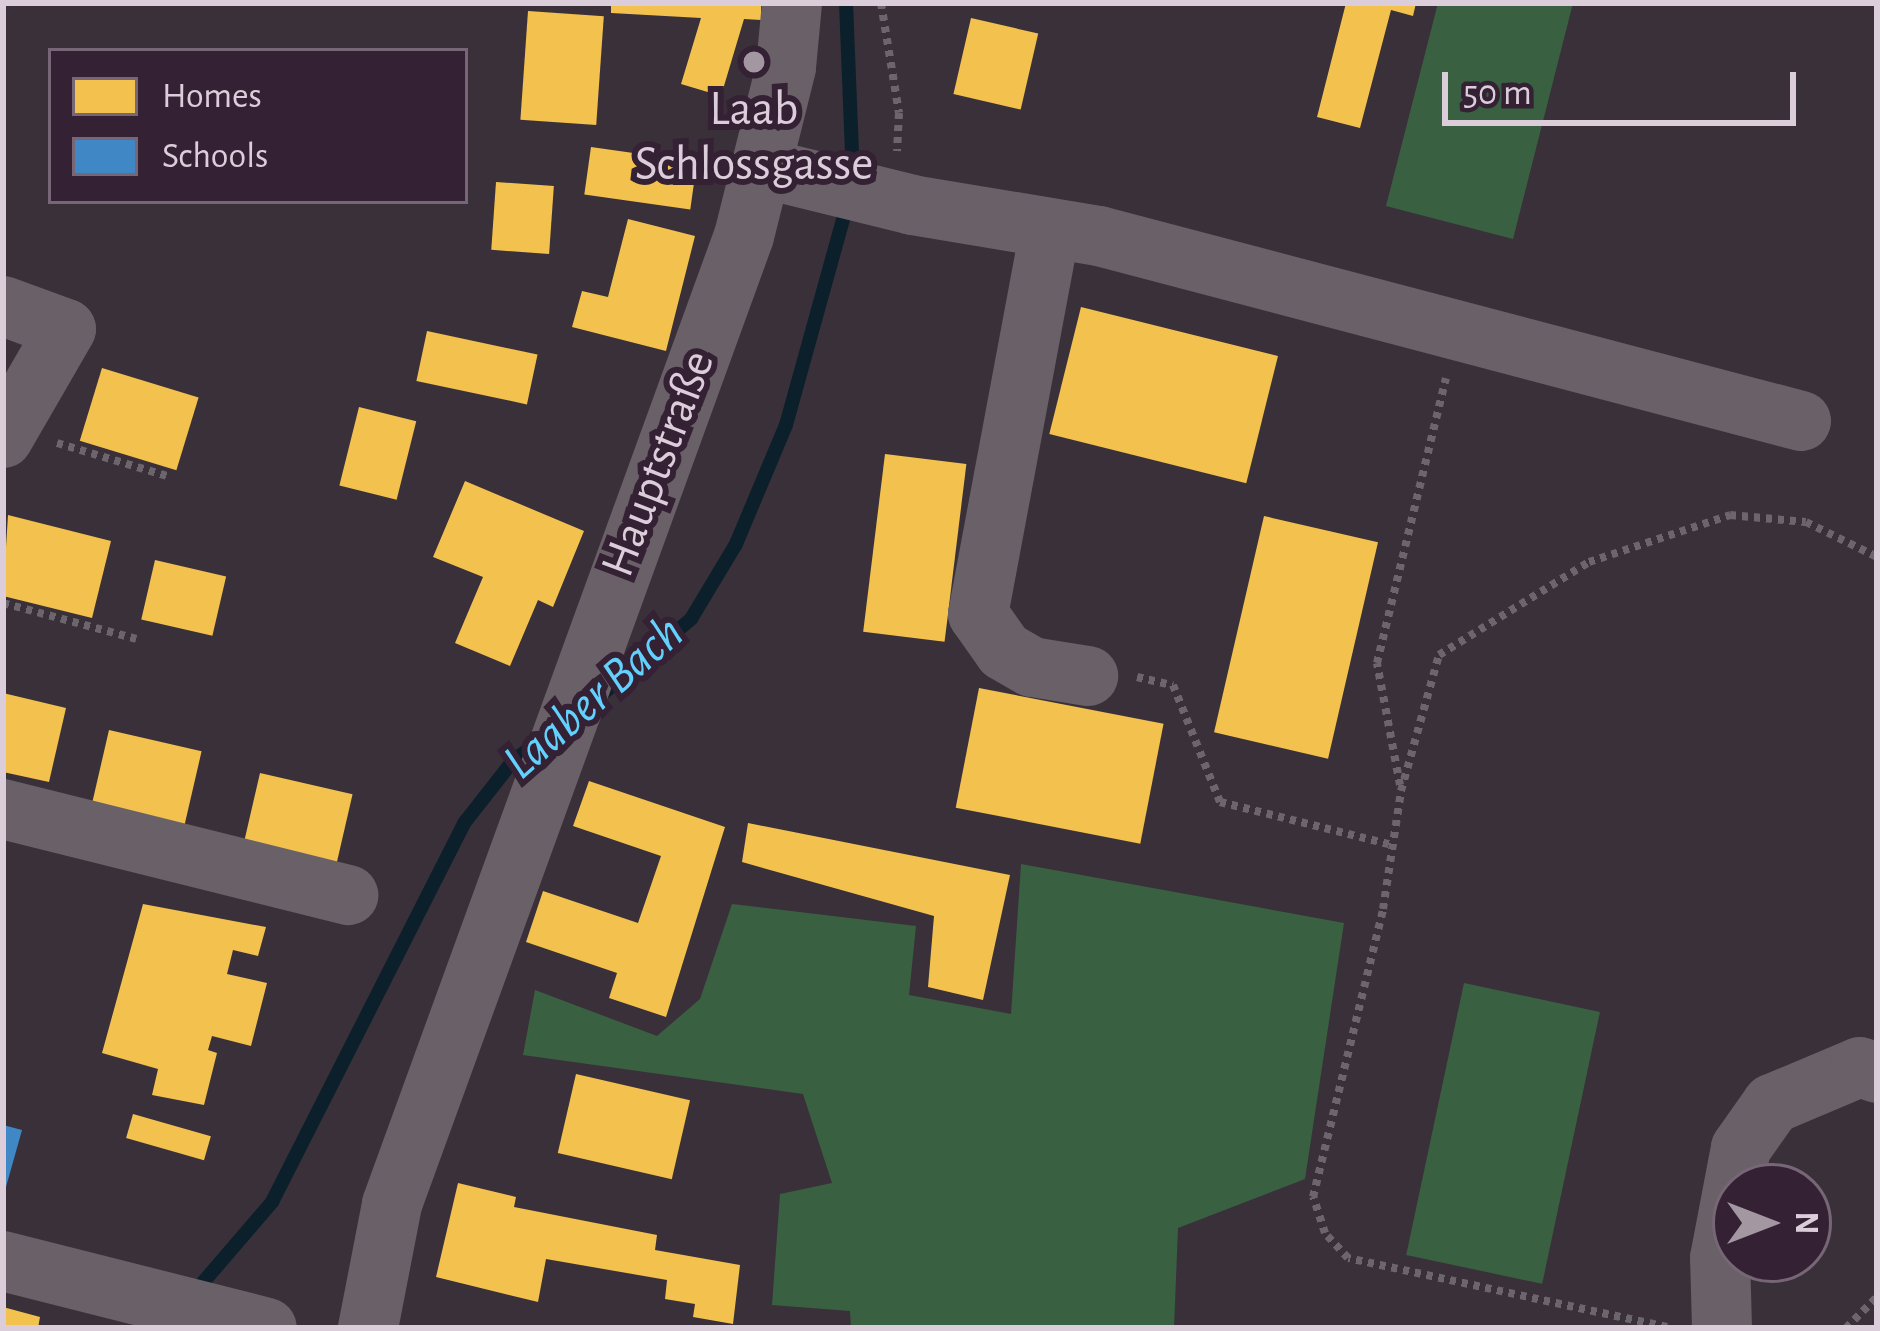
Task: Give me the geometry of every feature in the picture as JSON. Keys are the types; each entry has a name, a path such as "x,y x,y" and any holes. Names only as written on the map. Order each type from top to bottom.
{"street":[{"name":"Hauptstraße","path":"368,1328 392,1204 763,168 792,3"},
{"path":"763,168 862,194 1099,236 1802,421"},
{"path":"1050,230 978,614 1018,659 1088,676"},
{"path":"3,306 66,329 6,433"},
{"path":"3,809 348,895"},
{"path":"1722,1328 1720,1258 1741,1148 1772,1104 1860,1066 1877,1073"},
{"path":"3,1261 213,1315"}],"path":[{"path":"862,194 899,113 881,3"},
{"path":"1401,791 1377,664 1457,330"},
{"path":"6,433 170,477"},
{"path":"1668,1328 1348,1258 1325,1233 1313,1198 1401,791 1439,655 1589,562 1730,515 1806,522 1877,556"},
{"path":"3,603 136,639"},
{"path":"1088,676 1106,670 1173,685 1220,802 1393,845"},
{"path":"1846,1328 1877,1297"}],"green space":[{"path":"1438,3 1573,3 1513,239 1386,206"},
{"path":"1021,864 1344,923 1305,1179 1178,1228 1174,1328 851,1328 850,1311 772,1305 780,1194 832,1183 803,1094 523,1055 535,990 657,1036 700,999 732,904 916,926 909,995 1011,1014"},
{"path":"1464,983 1600,1012 1542,1284 1406,1255"}],"building: Homes":[{"path":"611,3 761,3 761,20 744,19 721,96 681,84 701,18 611,13"},
{"path":"1346,3 1416,3 1413,16 1391,10 1360,128 1317,117"},
{"path":"528,11 604,16 596,125 520,120"},
{"path":"971,18 1038,34 1021,110 953,94"},
{"path":"591,147 697,162 690,209 584,195"},
{"path":"496,182 554,186 549,254 491,250"},
{"path":"628,219 695,236 666,351 572,327 582,291 608,297"},
{"path":"1081,307 1278,356 1246,483 1049,434"},
{"path":"427,331 538,354 527,404 416,381"},
{"path":"102,368 199,398 176,470 80,441"},
{"path":"359,407 416,421 397,500 339,486"},
{"path":"885,454 966,464 945,642 863,632"},
{"path":"465,481 584,531 553,607 538,600 510,666 455,643 483,577 433,557"},
{"path":"8,515 111,541 92,618 3,596"},
{"path":"1264,516 1378,542 1328,759 1214,732"},
{"path":"155,560 226,576 212,636 141,619"},
{"path":"979,688 1164,724 1140,844 956,808"},
{"path":"3,693 66,708 49,782 3,772"},
{"path":"109,730 202,751 184,828 91,807"},
{"path":"260,773 353,794 335,871 242,850"},
{"path":"589,781 725,827 666,1017 609,998 617,973 526,942 543,891 638,923 661,856 573,826"},
{"path":"748,823 1010,875 983,1000 928,987 934,916 742,862"},
{"path":"143,904 266,927 258,956 233,950 227,974 267,983 251,1046 212,1036 208,1050 217,1053 204,1105 152,1095 158,1069 102,1053"},
{"path":"576,1074 690,1100 672,1179 558,1153"},
{"path":"133,1114 211,1136 204,1160 126,1138"},
{"path":"458,1183 516,1197 514,1207 657,1235 655,1250 740,1265 733,1324 693,1317 695,1304 665,1299 667,1280 546,1259 538,1302 436,1277"},
{"path":"3,1307 40,1317 38,1328 3,1328"}],"building: Schools":[{"path":"3,1125 22,1130 4,1194 3,1194"}],"waterway":[{"name":"Laaber Bach","path":"846,3 853,178"},
{"name":"Laaber Bach","path":"599,697 691,619 736,544 786,425 847,205"},
{"name":"Laaber Bach","path":"193,1294 272,1202 465,822 512,762 538,742"}],"place":[{"name":"Laab Schlossgasse","path":"754,62"}]}
